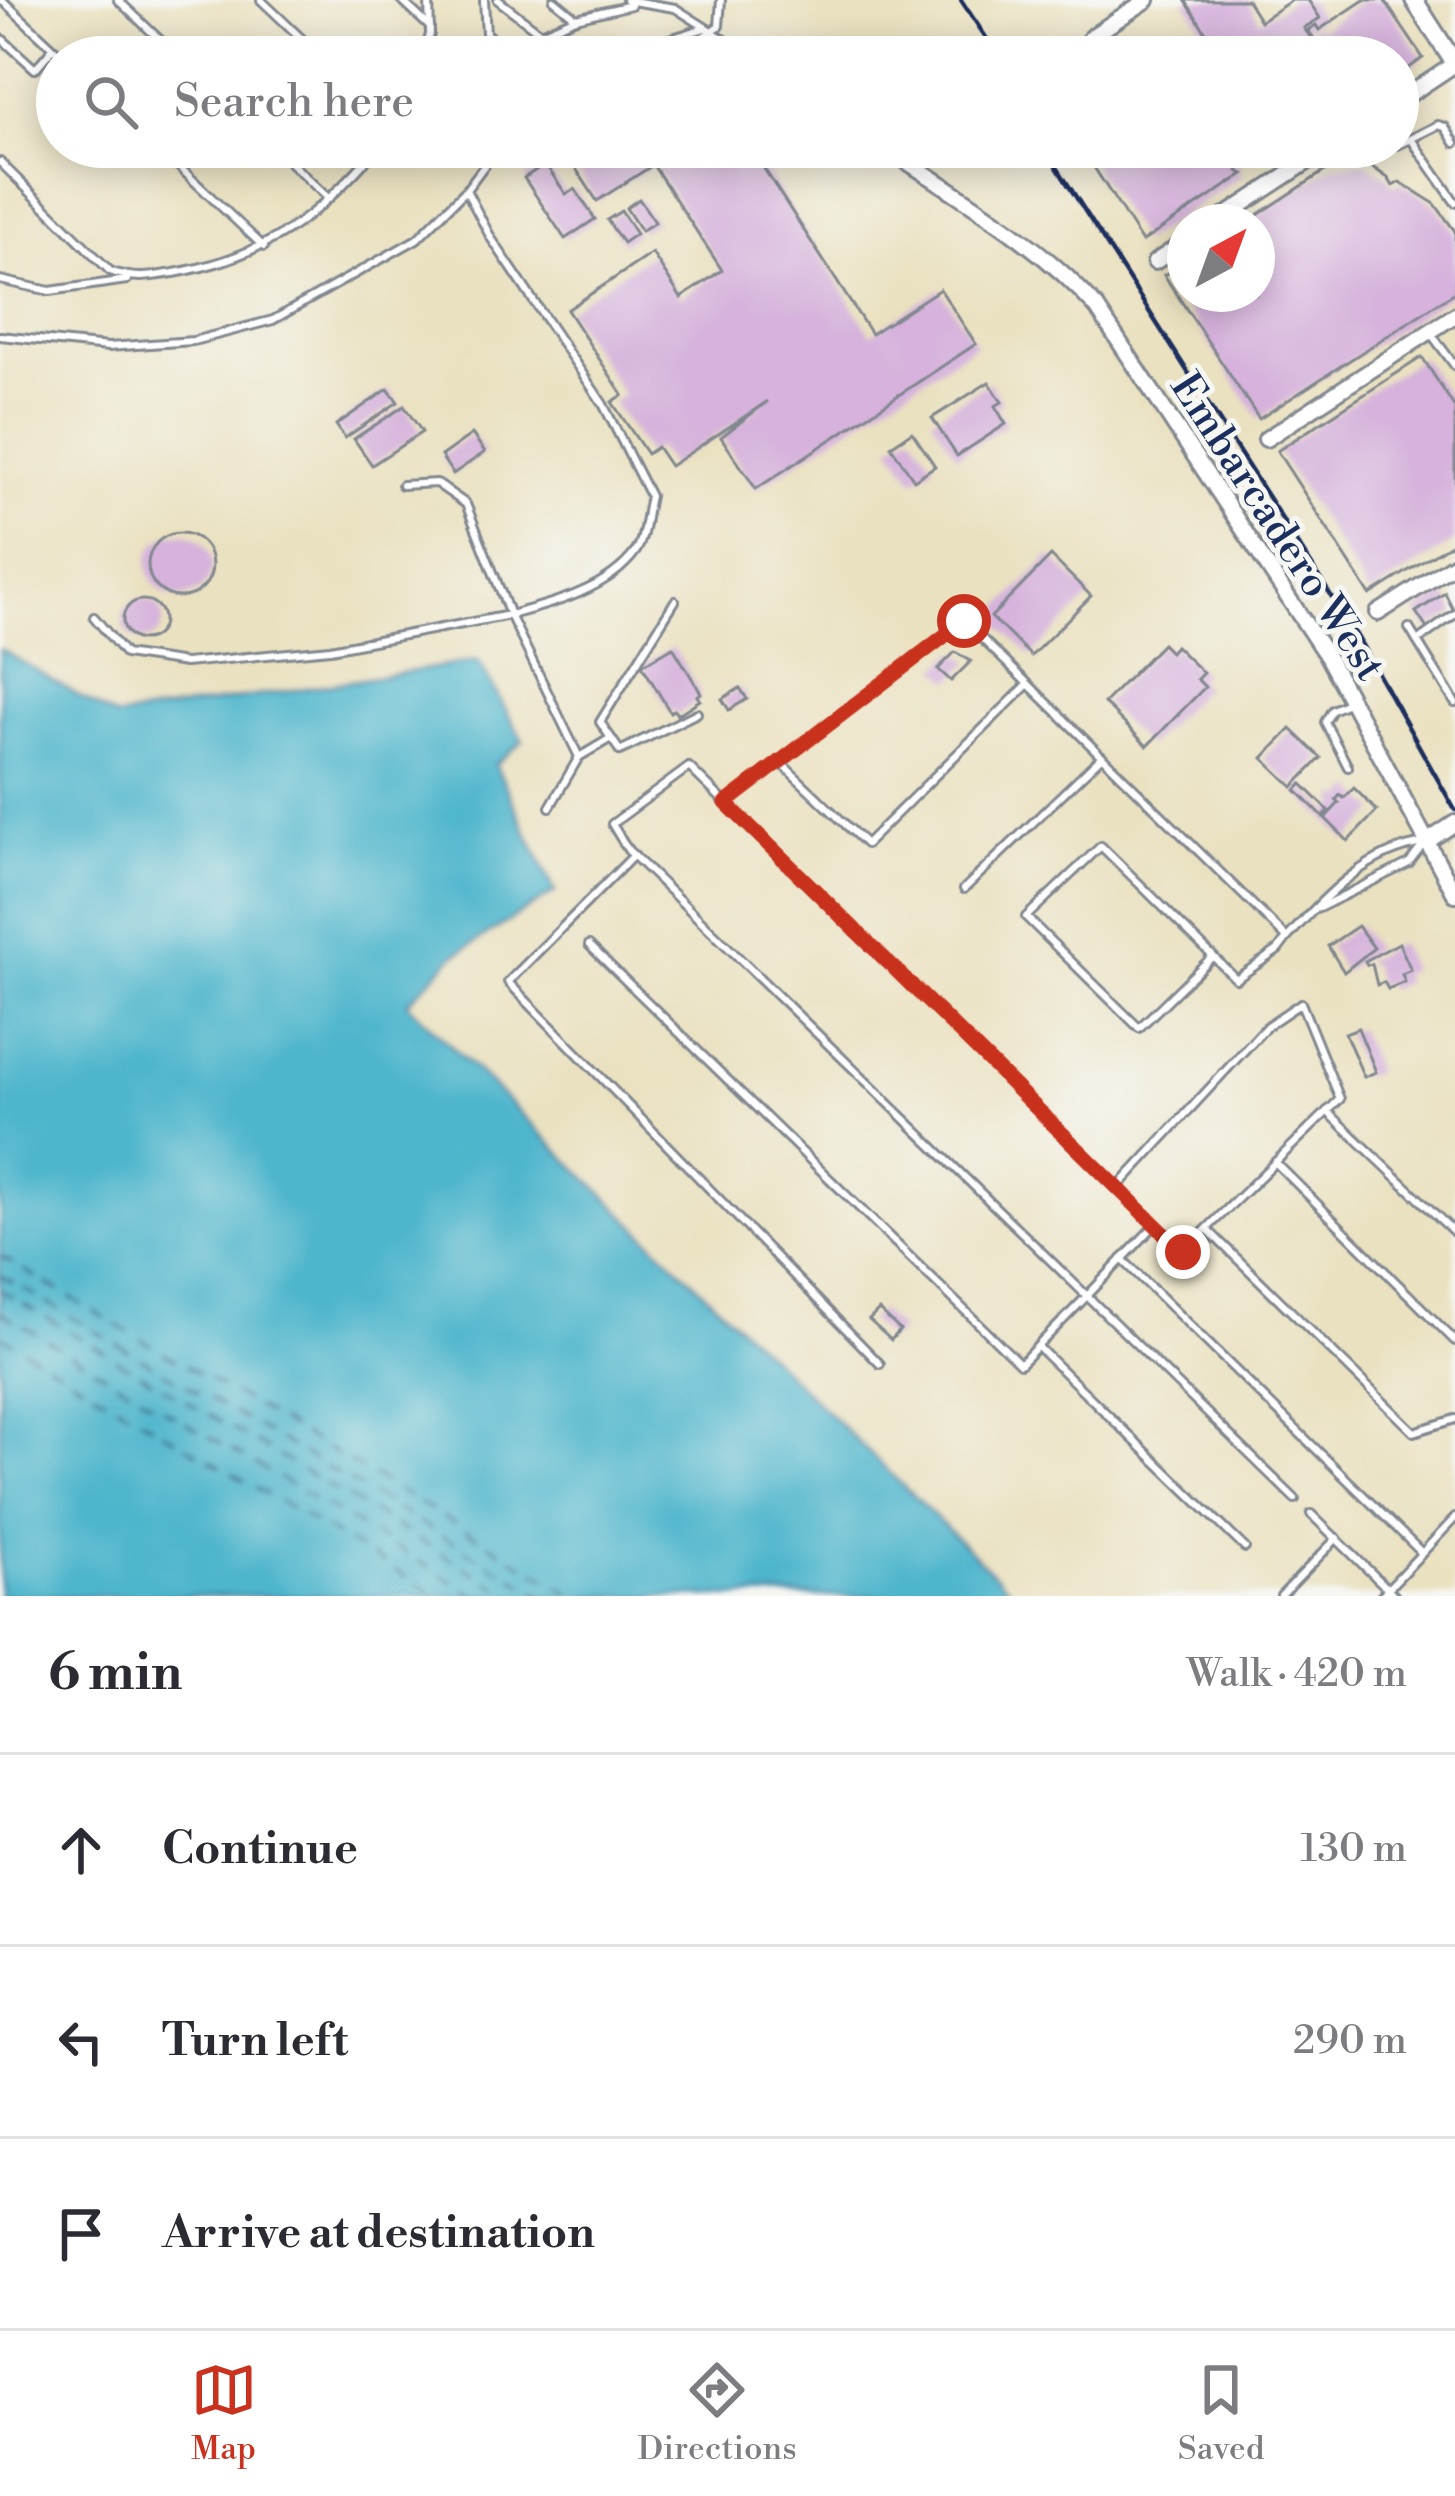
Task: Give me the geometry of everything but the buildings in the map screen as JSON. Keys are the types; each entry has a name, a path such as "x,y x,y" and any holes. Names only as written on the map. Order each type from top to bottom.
{"street":[{"path":"1093,36 1147,0"},
{"path":"1414,0 1455,64 1419,88"},
{"name":"Embarcadero West","path":"916,168 1058,266 1097,308 1353,700 1424,843 1455,894"},
{"path":"1243,204 1298,168"},
{"path":"1155,262 1167,254"},
{"path":"1266,439 1455,315"},
{"path":"1378,613 1455,564"},
{"path":"1424,843 1455,824"}],"lane":[{"path":"2,0 40,36"},
{"path":"118,0 156,36"},
{"path":"261,0 299,36"},
{"path":"401,0 430,27"},
{"path":"428,36 429,0"},
{"path":"484,0 489,36"},
{"path":"498,0 541,33"},
{"path":"554,0 575,18"},
{"path":"687,36 719,26 721,0"},
{"path":"537,36 575,18 631,2 675,8 719,36"},
{"path":"701,36 709,30"},
{"path":"0,37 36,68"},
{"path":"1419,135 1438,125 1455,143"},
{"path":"1419,150 1455,202"},
{"path":"0,162 110,272 131,280"},
{"path":"180,168 264,248"},
{"path":"296,168 328,198"},
{"path":"0,280 50,291 208,267 280,239 357,168"},
{"path":"0,336 109,347 194,341 273,320 417,239 482,168"},
{"path":"94,617 124,654 185,663 330,649 558,602 612,574 638,549 650,496 603,404 491,238 466,190"},
{"path":"1430,332 1453,360"},
{"path":"402,485 436,482 466,504 510,615 580,757"},
{"path":"675,601 600,722 620,752 697,713"},
{"path":"1417,641 1455,614"},
{"path":"726,803 964,621 1287,938"},
{"path":"1409,628 1455,703"},
{"path":"779,762 866,844 1028,684"},
{"path":"1348,767 1325,722 1332,710 1353,700"},
{"path":"550,807 580,757 611,738"},
{"path":"964,889 1102,756"},
{"path":"1118,1189 1267,1026 1301,1003 1340,1099 1183,1252 1118,1189 689,767 612,824 634,855 1294,1499"},
{"path":"1213,956 1139,1028 1026,917 1101,846 1213,956 1236,979 1278,950 1356,869 1398,847 1424,843"},
{"path":"1311,912 1409,863 1424,843"},
{"path":"634,855 508,982 880,1364"},
{"path":"589,945 1020,1364 1155,1225"},
{"path":"1328,1111 1455,1233"},
{"path":"1275,1162 1455,1341"},
{"path":"1207,1229 1414,1432 1455,1419"},
{"path":"1122,1259 1422,1553"},
{"path":"1038,1347 1245,1548"},
{"path":"1312,1514 1388,1594 1455,1519"},
{"path":"1281,1596 1337,1538"}],"water":[{"path":"0,649 116,718 478,661 523,741 495,764 555,892 455,955 407,1003 1016,1596 0,1596"}],"ferry route":[{"path":"0,1256 577,1596"},
{"path":"0,1275 544,1596"},
{"path":"0,1290 513,1596"},
{"path":"0,1312 477,1596"},
{"path":"0,1335 438,1596"}],"railway":[{"path":"961,0 985,36"},
{"path":"1057,168 1358,638 1455,810"}],"route":[{"path":"964,621 726,803 1183,1252"}]}
